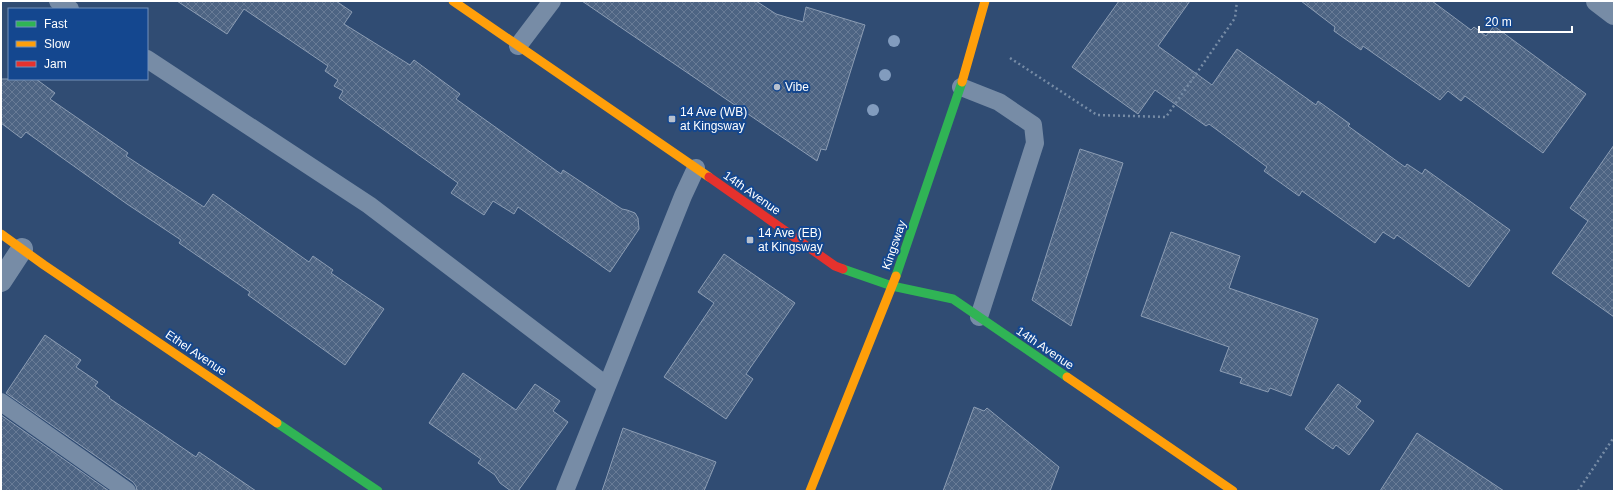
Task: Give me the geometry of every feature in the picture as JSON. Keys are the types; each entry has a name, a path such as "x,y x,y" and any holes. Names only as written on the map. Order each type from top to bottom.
{"street":[{"name":"14th Avenue","path":"452,1 836,266 892,286 953,300 1233,491"},
{"name":"Kingsway","path":"810,491 892,286 961,87 985,1"},
{"path":"1597,1 1614,14"},
{"name":"Ethel Avenue","path":"1,234 378,491"},
{"path":"1,281 22,249"}],"lane":[{"path":"58,1 68,8"},
{"path":"518,46 552,1"},
{"path":"148,60 369,205 607,386"},
{"path":"961,87 999,102 1032,125 1036,143 979,317"},
{"path":"565,491 683,196 696,168"},
{"path":"1,402 127,491"}],"path":[{"path":"1010,58 1097,115 1166,117 1235,18 1237,1"},
{"path":"1578,491 1614,437"}],"building":[{"path":"177,1 336,1 352,12 344,24 410,65 414,60 460,94 456,99 561,174 563,170 622,209 635,213 638,218 639,229 610,272 518,207 514,214 493,201 484,215 451,193 458,183 339,98 343,91 334,86 338,80 325,71 328,66 244,9 227,34"},
{"name":"Vibe","path":"582,1 756,1 776,14 803,22 806,7 865,25 826,150 821,149 817,161"},
{"path":"1119,1 1190,1 1158,46 1212,85 1237,49 1316,105 1318,101 1350,124 1348,126 1405,167 1407,164 1422,174 1425,169 1510,230 1469,287 1397,235 1394,239 1383,232 1375,243 1302,191 1299,196 1264,171 1267,167 1209,124 1206,126 1155,90 1138,114 1072,67"},
{"path":"1301,1 1432,1 1471,30 1474,27 1486,36 1494,26 1586,94 1543,153 1465,96 1461,101 1448,91 1440,100 1363,46 1361,50 1334,31 1335,27"},
{"path":"1,79 37,80 55,93 50,99 128,153 126,156 204,207 213,194 309,262 313,256 333,270 331,273 384,309 345,365 248,295 250,292 179,243 181,240 127,204 26,132 21,138 1,123"},
{"path":"1614,145 1614,317 1552,273 1588,221 1570,208"},
{"path":"1080,149 1123,163 1071,326 1032,300"},
{"path":"1171,232 1240,256 1229,288 1318,319 1291,396 1270,388 1268,392 1240,383 1242,378 1220,371 1229,347 1141,316"},
{"path":"724,254 795,303 746,374 753,379 726,419 664,377 714,303 698,292"},
{"path":"45,335 81,360 76,367 98,382 95,386 110,397 109,398 196,457 199,452 256,491 137,491 133,482 6,393"},
{"path":"463,373 516,410 535,384 560,401 553,411 568,422 518,491 511,491 500,483 495,475 478,463 481,459 429,423"},
{"path":"1338,384 1361,401 1356,407 1374,421 1349,455 1336,445 1333,449 1305,429"},
{"path":"974,407 984,411 987,408 1059,467 1050,491 943,491"},
{"path":"1,415 109,491 1,491"},
{"path":"623,428 716,462 704,491 602,491"},
{"path":"1417,433 1504,491 1380,491"}],"traffic: fast":[{"path":"896,276 962,82"},
{"path":"843,269 892,286 953,299 1067,377"},
{"path":"277,423 378,491"}],"traffic: slow":[{"path":"453,1 709,177"},
{"path":"962,82 985,1"},
{"path":"1,234 44,265 277,423"},
{"path":"810,491 896,276"},
{"path":"1067,377 1233,491"}],"traffic: jam":[{"path":"709,177 835,266 843,269"}],"place":[{"name":"Vibe","path":"777,87"},
{"name":"14 Ave (WB) at Kingsway","path":"672,119"},
{"name":"14 Ave (EB) at Kingsway","path":"750,240"}]}
